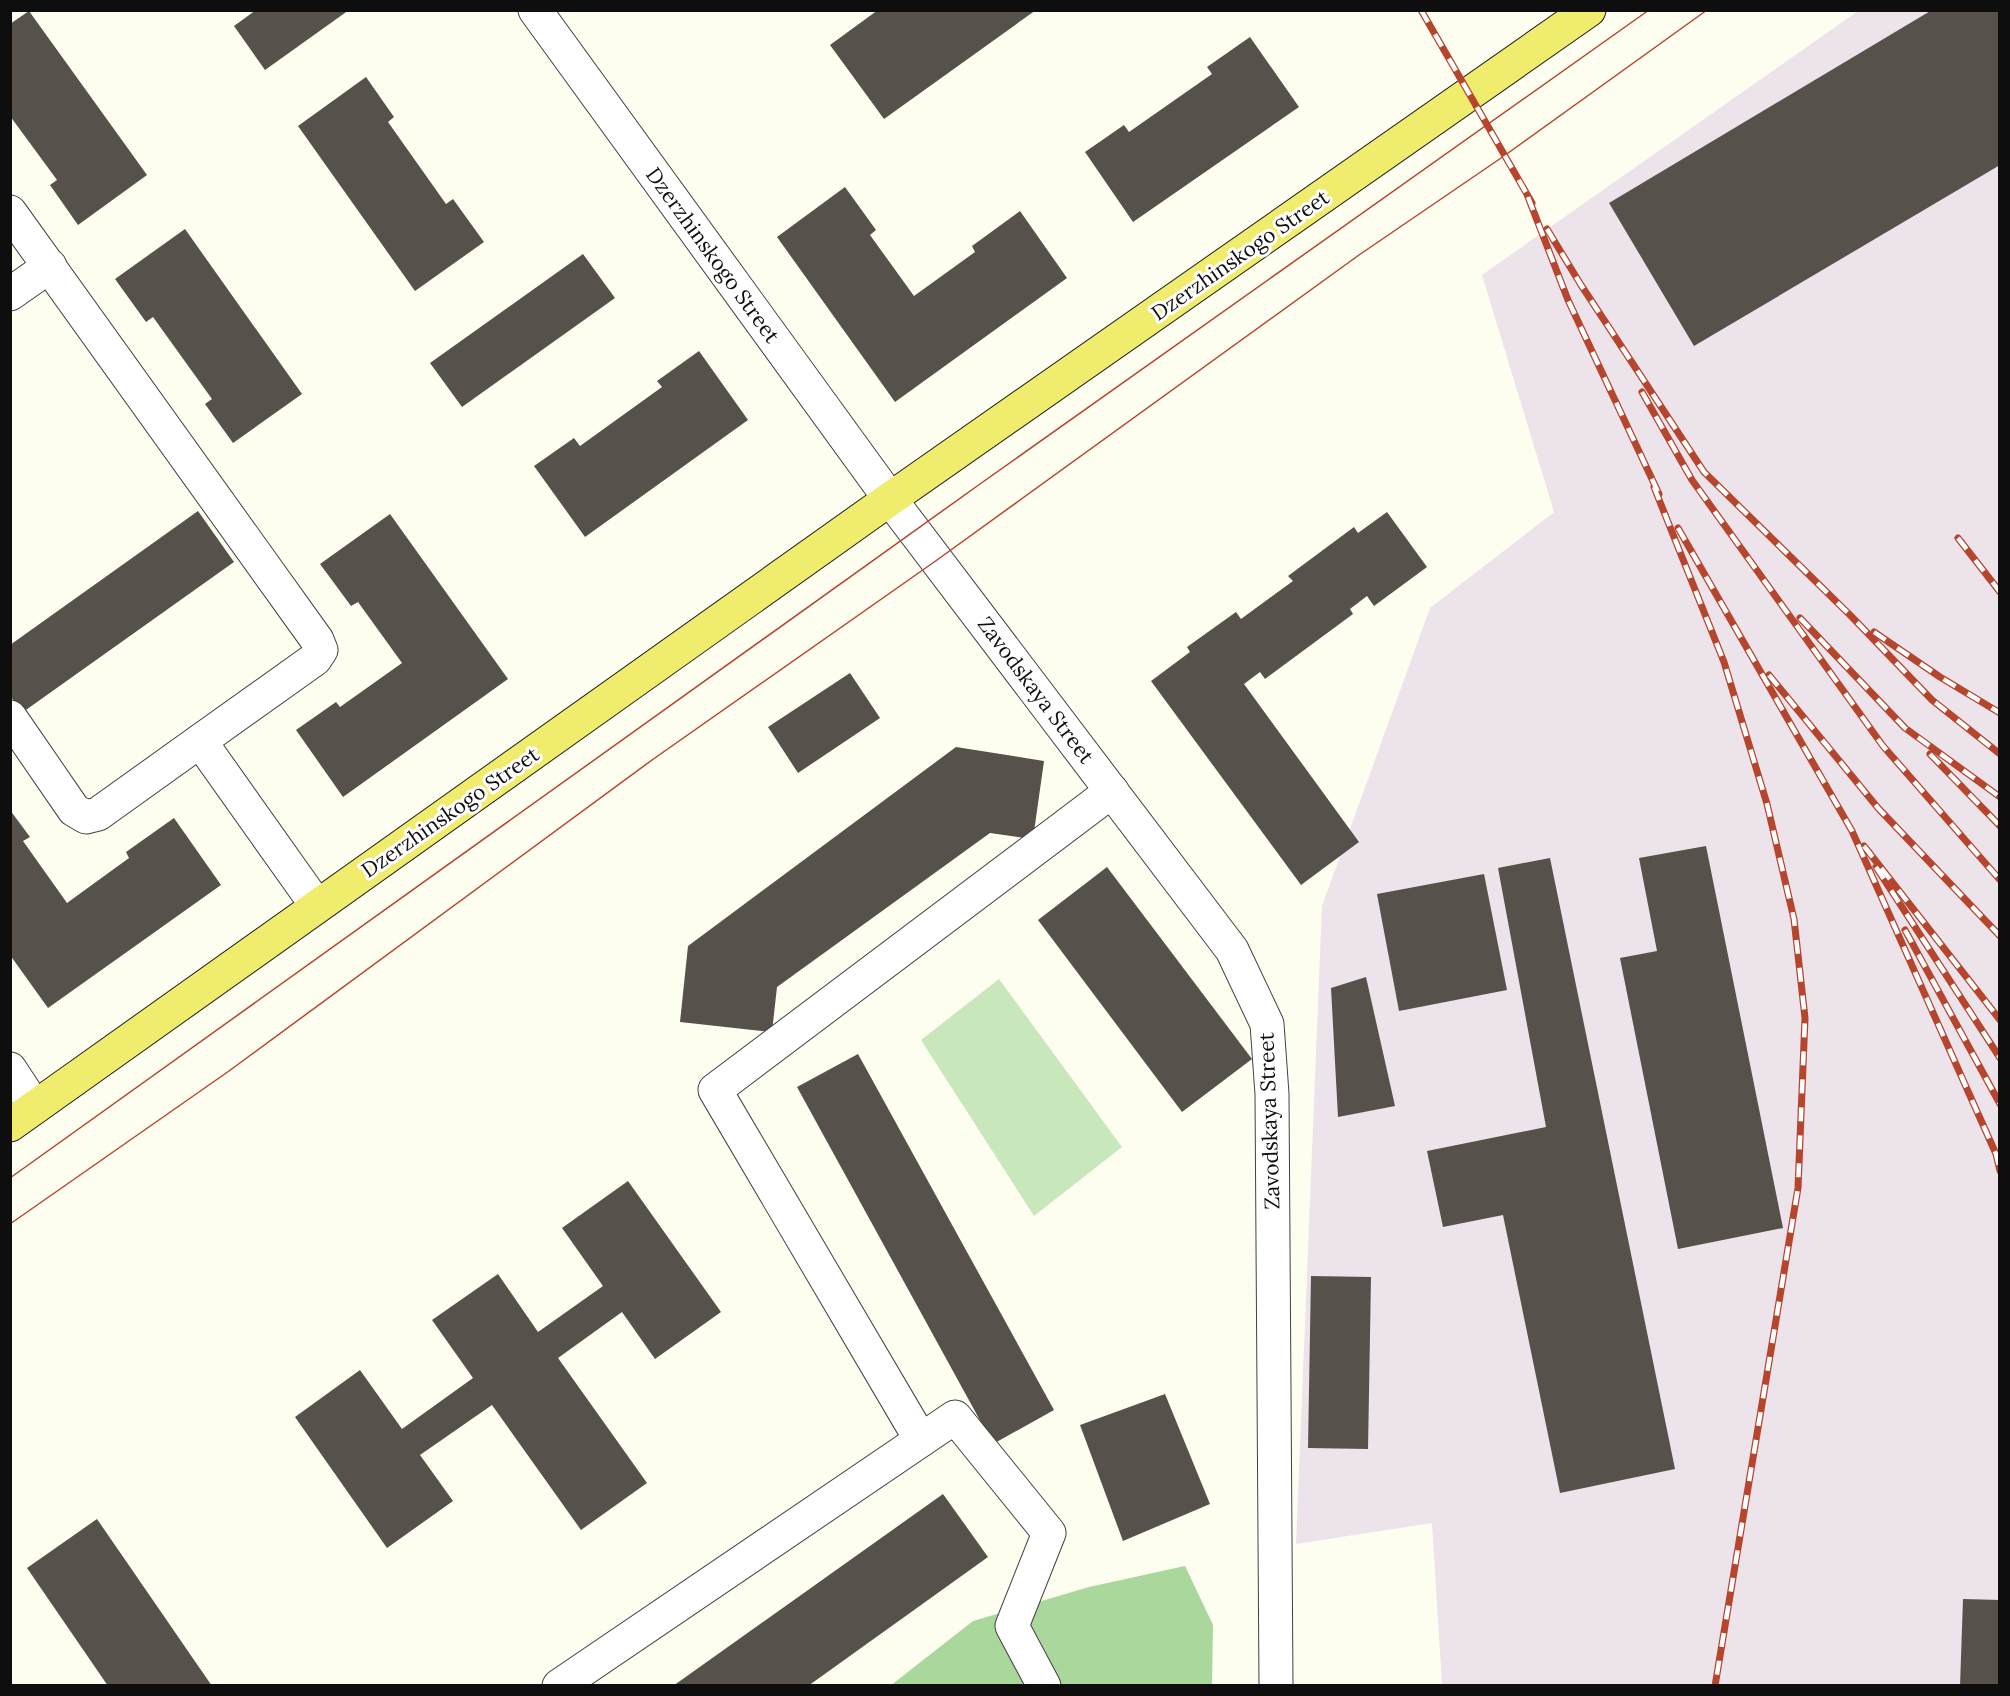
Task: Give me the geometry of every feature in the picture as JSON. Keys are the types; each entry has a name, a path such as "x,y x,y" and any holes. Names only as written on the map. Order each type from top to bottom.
{"main road":[{"name":"Dzerzhinskogo Street","path":"23,1116 890,499 1589,10"}],"street":[{"name":"Dzerzhinskogo Street","path":"536,10 890,499"},
{"path":"10,212 317,640 321,650 315,659 98,814 86,817 74,810 10,717"},
{"path":"10,294 50,266"},
{"name":"Zavodskaya Street","path":"890,499 1232,950 1267,1024 1272,1094 1276,1686"},
{"path":"200,741 317,906"},
{"path":"921,1440 715,1090 1112,791"},
{"path":"10,1069 23,1116"},
{"path":"559,1686 955,1417 1049,1533 1012,1626 1044,1686"}],"shaded area":[{"path":"1858,11 1999,11 1999,1685 1442,1685 1432,1523 1296,1544 1322,906 1430,608 1554,512 1482,275"}],"green space":[{"path":"999,979 1122,1147 1034,1216 921,1040"},
{"path":"1185,1566 1213,1625 1212,1685 890,1686 973,1621 1089,1587"}],"building":[{"path":"256,10 349,10 265,70 234,26"},
{"path":"878,10 1036,10 884,119 830,45"},
{"path":"1932,10 2000,10 2000,165 1694,346 1609,203"},
{"path":"29,11 147,175 78,225 50,185 57,180 10,116 10,24"},
{"path":"1250,37 1299,107 1133,222 1085,152 1124,125 1129,132 1212,74 1207,67"},
{"path":"366,77 394,117 388,122 446,204 453,199 484,242 415,291 298,126"},
{"path":"845,187 876,230 870,235 914,296 975,252 972,246 1020,211 1067,278 895,402 777,237"},
{"path":"185,229 302,394 233,443 205,404 212,399 153,317 146,322 115,279"},
{"path":"583,254 615,298 462,407 430,363"},
{"path":"699,351 748,420 585,537 534,466 574,438 580,446 662,387 657,381"},
{"path":"198,511 234,562 23,712 10,696 10,645"},
{"path":"1387,512 1427,567 1374,606 1367,596 1350,609 1353,614 1265,679 1260,672 1244,684 1359,842 1301,885 1151,681 1190,652 1187,647 1236,612 1241,619 1293,581 1288,576 1354,527 1358,533"},
{"path":"390,514 508,679 343,797 296,730 336,702 340,707 402,663 358,602 351,606 320,564"},
{"path":"850,673 880,718 798,773 768,727"},
{"path":"956,747 1044,761 1033,839 990,833 777,987 772,1032 680,1022 688,946"},
{"path":"10,810 30,837 23,841 67,903 129,858 126,852 174,818 221,885 48,1008 10,955"},
{"path":"1706,846 1783,1228 1678,1249 1620,958 1657,951 1639,858"},
{"path":"1550,858 1675,1469 1560,1493 1503,1215 1443,1227 1427,1151 1546,1127 1498,868"},
{"path":"1107,867 1252,1059 1182,1112 1038,920"},
{"path":"1484,874 1507,990 1399,1011 1377,894"},
{"path":"1366,977 1395,1106 1338,1117 1331,988"},
{"path":"858,1054 1054,1410 993,1444 797,1087"},
{"path":"628,1181 721,1312 655,1359 622,1312 558,1358 647,1483 581,1530 492,1405 420,1455 453,1501 387,1548 295,1417 360,1370 402,1429 473,1378 432,1320 498,1274 538,1332 603,1286 562,1228"},
{"path":"1311,1276 1371,1277 1368,1449 1308,1448"},
{"path":"1165,1394 1210,1504 1123,1541 1080,1425"},
{"path":"943,1494 988,1557 808,1686 673,1686"},
{"path":"97,1519 212,1686 108,1686 27,1568"},
{"path":"1963,1599 2000,1600 2000,1686 1960,1686"}],"tram line":[{"path":"10,1178 980,484 1649,10"},
{"path":"10,1224 229,1071 652,760 937,560 1359,255 1504,156 1707,10"}],"railway":[{"path":"1421,10 1532,203"},
{"path":"1528,197 1568,300 1659,494"},
{"path":"1547,229 1581,285 1704,472 1850,615 1932,700 2000,754"},
{"path":"1642,392 1692,480 1883,746 2000,880"},
{"path":"1654,487 1724,662 1767,804 1794,919 1805,1018 1798,1188 1715,1686"},
{"path":"1678,528 1852,831 1996,1154 2000,1171"},
{"path":"1958,538 2000,592"},
{"path":"1800,618 1905,728 2000,797"},
{"path":"1874,632 1940,677 2000,713"},
{"path":"1769,675 1878,808 2000,936"},
{"path":"1930,754 2000,826"},
{"path":"1864,846 2000,1020"},
{"path":"1876,867 2000,1058"},
{"path":"1905,930 2000,1104"}]}
